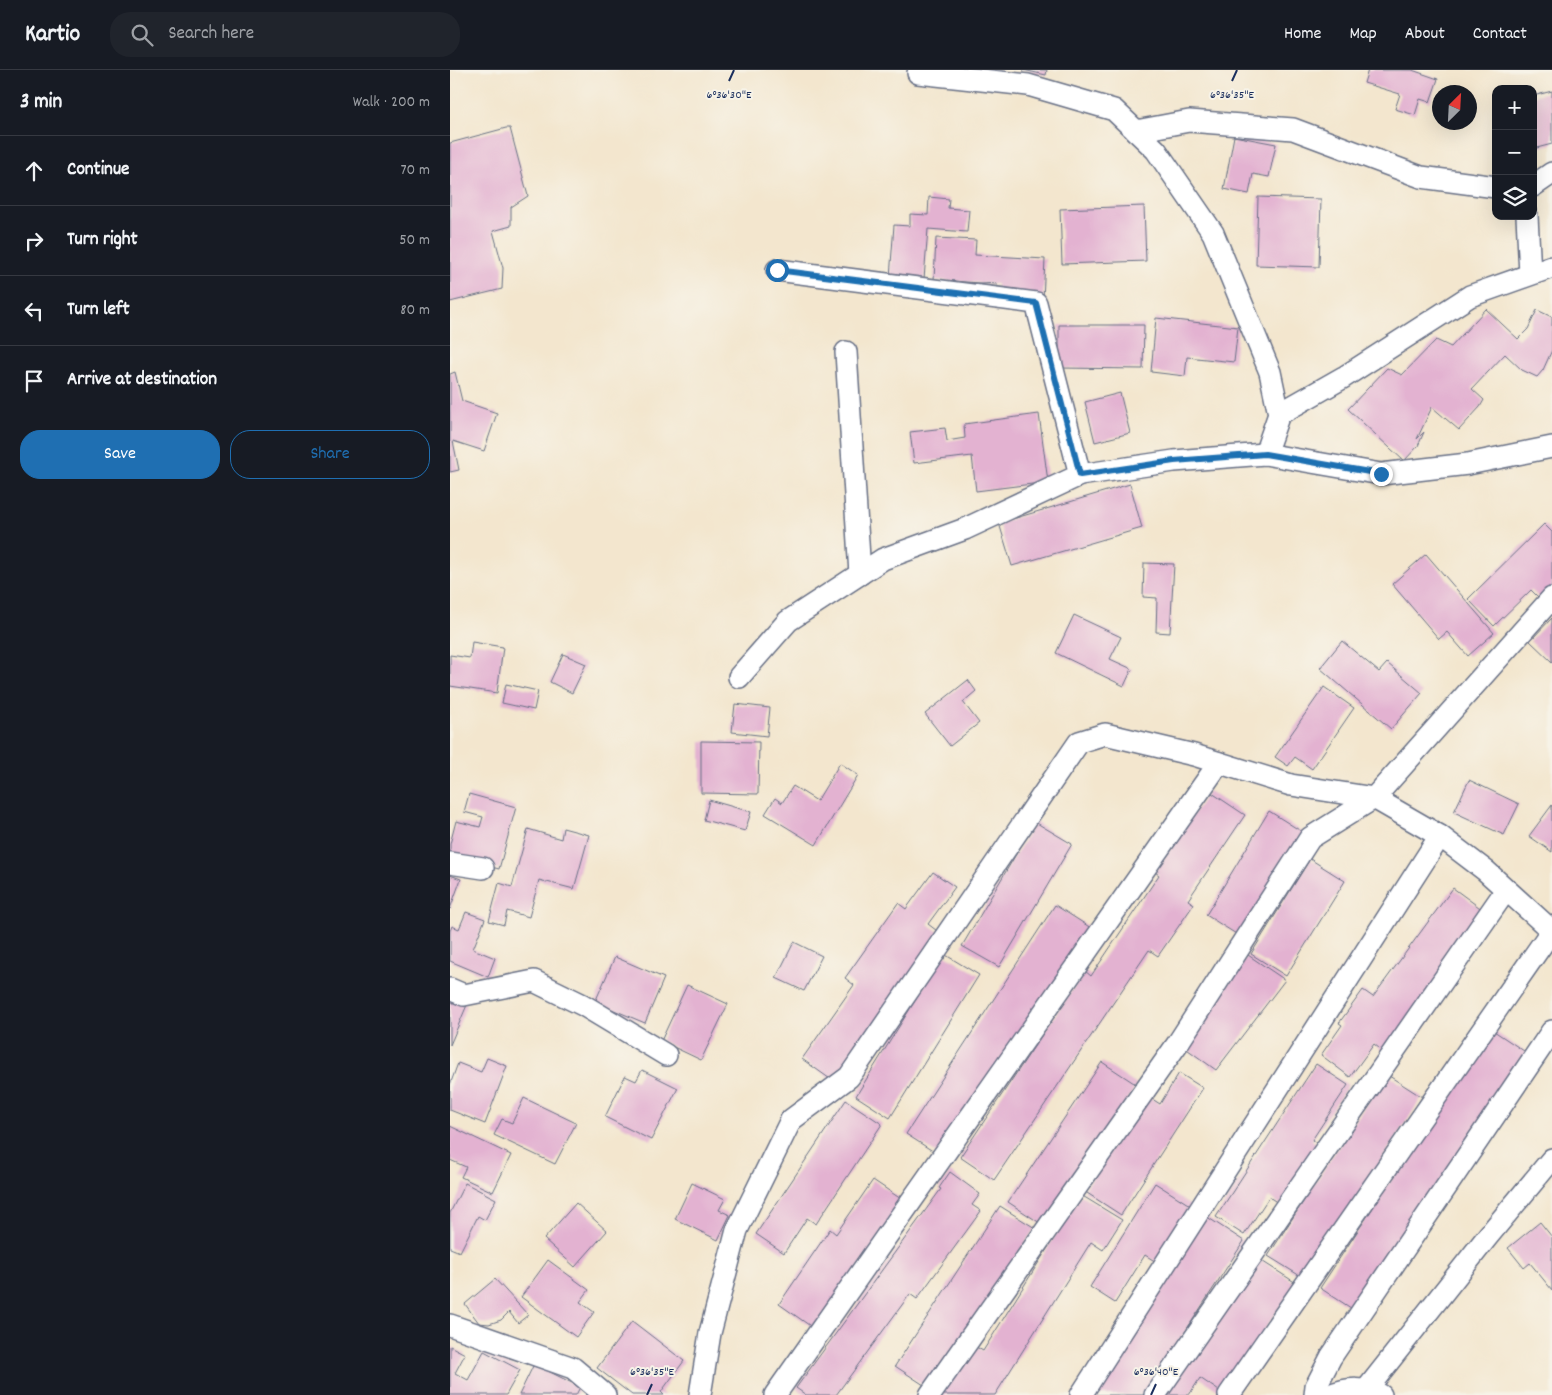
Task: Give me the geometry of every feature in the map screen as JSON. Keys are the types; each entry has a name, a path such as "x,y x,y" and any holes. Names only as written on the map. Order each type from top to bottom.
{"street":[{"path":"918,73 1028,85 1114,110 1156,150 1213,233 1270,372 1279,414 1265,454"},
{"path":"1136,131 1189,121 1293,129 1421,177 1492,186"},
{"path":"1537,183 1552,173"},
{"path":"1527,220 1530,274"},
{"path":"1279,414 1344,378 1470,296 1552,267"},
{"path":"777,270 1036,303 1080,475"},
{"path":"846,352 860,574"},
{"path":"739,677 788,621 883,559 965,529 1080,475 1174,461 1265,454 1381,474 1468,464 1552,447"},
{"path":"930,1395 1178,1043 1310,838 1374,798 1552,598"},
{"path":"700,1395 710,1333 737,1230 791,1120 849,1077 1079,742 1105,734 1220,763 1291,785 1374,798 1440,836 1486,871 1552,931 1229,1395"},
{"path":"775,1395 1220,763"},
{"path":"1081,1395 1440,836"},
{"path":"450,863 483,868"},
{"path":"1155,1395 1506,890"},
{"path":"450,990 464,994 534,981 583,1005 666,1055"},
{"path":"1315,1395 1316,1386 1331,1357 1552,1031"},
{"path":"1331,1395 1338,1392 1374,1392 1488,1236 1552,1159"},
{"path":"450,1325 573,1368 605,1395"}],"building":[{"path":"1023,70 1047,70 1046,75"},
{"path":"1368,70 1412,70 1438,79 1436,85 1432,85 1430,102 1420,99 1415,115 1395,109 1400,94 1364,83"},
{"path":"1552,91 1552,144 1537,148 1537,130 1537,95"},
{"path":"510,128 528,196 511,207 511,226 493,231 503,268 502,289 450,302 450,143"},
{"path":"1234,136 1276,144 1269,177 1253,174 1249,194 1224,189"},
{"path":"929,197 949,199 948,208 969,210 967,232 928,229 924,279 890,277 894,225 910,226 910,214 928,215"},
{"path":"1258,197 1321,199 1319,267 1256,265"},
{"path":"1144,206 1146,261 1062,264 1060,209"},
{"path":"936,238 976,240 975,255 1045,259 1043,300 996,298 997,284 934,280"},
{"path":"1486,309 1518,339 1528,329 1537,310 1552,317 1552,350 1543,370 1537,377 1522,370 1505,354 1472,389 1484,400 1459,430 1432,407 1417,439 1424,432 1418,446 1404,461 1348,409 1387,368 1402,375 1436,340 1451,347"},
{"path":"1156,318 1238,327 1234,362 1187,357 1185,376 1151,372"},
{"path":"1059,325 1144,325 1143,369 1059,368"},
{"path":"455,372 462,401 497,413 484,451 453,441 459,470 450,472 450,374"},
{"path":"1120,393 1130,433 1095,442 1085,402"},
{"path":"1039,414 1048,482 976,491 972,456 914,463 910,432 945,428 947,441 965,438 964,424"},
{"path":"1130,484 1142,528 1012,566 999,523"},
{"path":"1544,524 1552,532 1552,592 1543,602 1531,590 1494,626 1468,599"},
{"path":"1426,554 1494,633 1468,656 1447,632 1439,639 1392,584"},
{"path":"1144,563 1174,564 1170,633 1156,632 1157,598 1143,597"},
{"path":"1074,615 1121,637 1110,659 1132,669 1124,686 1056,653"},
{"path":"1552,618 1552,662 1530,641"},
{"path":"1342,641 1379,672 1387,663 1422,693 1391,729 1320,668"},
{"path":"472,642 503,647 497,693 450,686 450,655 470,658"},
{"path":"563,654 586,664 572,693 550,682"},
{"path":"968,680 976,691 963,702 979,723 950,746 925,714"},
{"path":"506,684 538,691 534,710 502,703"},
{"path":"1324,687 1354,708 1312,769 1295,757 1288,766 1275,757"},
{"path":"735,704 770,708 767,736 732,732"},
{"path":"701,741 759,742 758,794 701,793"},
{"path":"840,763 858,775 816,845 765,814 775,798 782,803 793,786 817,801"},
{"path":"1469,780 1519,804 1504,835 1454,812"},
{"path":"1209,791 1245,815 1188,900 1194,904 1158,956 1149,950 994,1180 960,1157 1085,971 1091,976 1159,875 1155,872"},
{"path":"469,794 516,807 499,869 450,856 450,844 456,821 480,827 483,817 464,812"},
{"path":"709,800 751,812 745,831 704,820"},
{"path":"1552,805 1552,852 1529,836"},
{"path":"1269,811 1304,833 1241,937 1206,915"},
{"path":"1035,822 1072,844 999,967 962,946"},
{"path":"563,828 589,835 574,889 539,880 529,917 507,911 504,925 489,921 499,883 512,887 528,829 561,839"},
{"path":"1310,859 1345,881 1286,976 1251,954"},
{"path":"933,872 955,887 928,924 945,937 833,1081 802,1059 854,985 845,978 898,903 906,909"},
{"path":"450,875 461,879 450,909"},
{"path":"1453,888 1487,913 1385,1053 1374,1044 1350,1077 1321,1055 1342,1025 1339,1023 1363,990 1373,997"},
{"path":"1055,905 1091,928 942,1157 906,1134"},
{"path":"466,912 485,919 473,949 495,958 488,977 450,961 450,931 452,926 459,929"},
{"path":"794,942 822,956 804,991 776,978"},
{"path":"944,954 979,975 890,1118 856,1096"},
{"path":"1248,955 1285,980 1216,1070 1184,1047"},
{"path":"615,957 664,978 645,1023 595,1002"},
{"path":"687,985 728,1004 701,1060 661,1041"},
{"path":"450,998 467,1005 450,1045"},
{"path":"1491,1029 1527,1053 1354,1310 1320,1288"},
{"path":"487,1058 507,1066 485,1124 450,1110 450,1085 458,1063 481,1072"},
{"path":"1102,1062 1137,1085 1043,1225 1008,1202"},
{"path":"1316,1064 1348,1085 1312,1140 1319,1145 1281,1205 1269,1197 1244,1235 1216,1217"},
{"path":"642,1070 678,1088 651,1140 605,1117 625,1076 636,1081"},
{"path":"1179,1073 1203,1088 1121,1215 1084,1191 1146,1095 1160,1104"},
{"path":"1386,1074 1422,1097 1305,1279 1268,1256"},
{"path":"524,1098 576,1123 555,1164 494,1135 502,1119 512,1123"},
{"path":"846,1100 882,1124 816,1224 807,1218 784,1253 756,1234"},
{"path":"450,1126 511,1155 493,1192 461,1177 466,1167 450,1160"},
{"path":"950,1172 980,1194 972,1205 981,1211 917,1299 910,1294 836,1395 806,1395 796,1388 941,1189 939,1188"},
{"path":"873,1180 904,1201 816,1330 779,1304 830,1229 836,1234"},
{"path":"465,1183 496,1199 485,1220 478,1216 460,1252 450,1248 450,1213"},
{"path":"692,1183 725,1199 719,1210 730,1215 718,1240 675,1219"},
{"path":"1155,1183 1196,1209 1161,1265 1145,1255 1115,1303 1090,1287"},
{"path":"1081,1195 1122,1220 1103,1250 1091,1242 995,1395 935,1395 968,1342 983,1351"},
{"path":"576,1203 607,1231 575,1267 544,1239"},
{"path":"1000,1206 1035,1228 930,1389 895,1366"},
{"path":"1204,1215 1244,1241 1144,1395 1094,1395 1089,1392"},
{"path":"1540,1222 1552,1237 1552,1290 1530,1263 1524,1268 1508,1248"},
{"path":"1257,1258 1296,1283 1222,1393 1200,1378 1189,1395 1165,1395"},
{"path":"548,1260 589,1290 580,1302 594,1312 576,1337 521,1297"},
{"path":"495,1279 528,1315 518,1323 509,1312 501,1320 489,1324 479,1323 465,1304"},
{"path":"632,1321 684,1361 661,1392 664,1395 632,1395 597,1368"},
{"path":"450,1346 465,1354 455,1373 468,1380 484,1351 520,1370 506,1395 450,1395"},
{"path":"534,1364 580,1387 576,1395 519,1395"}],"route":[{"path":"777,270 1036,303 1080,475 1174,461 1265,454 1381,474"}]}
